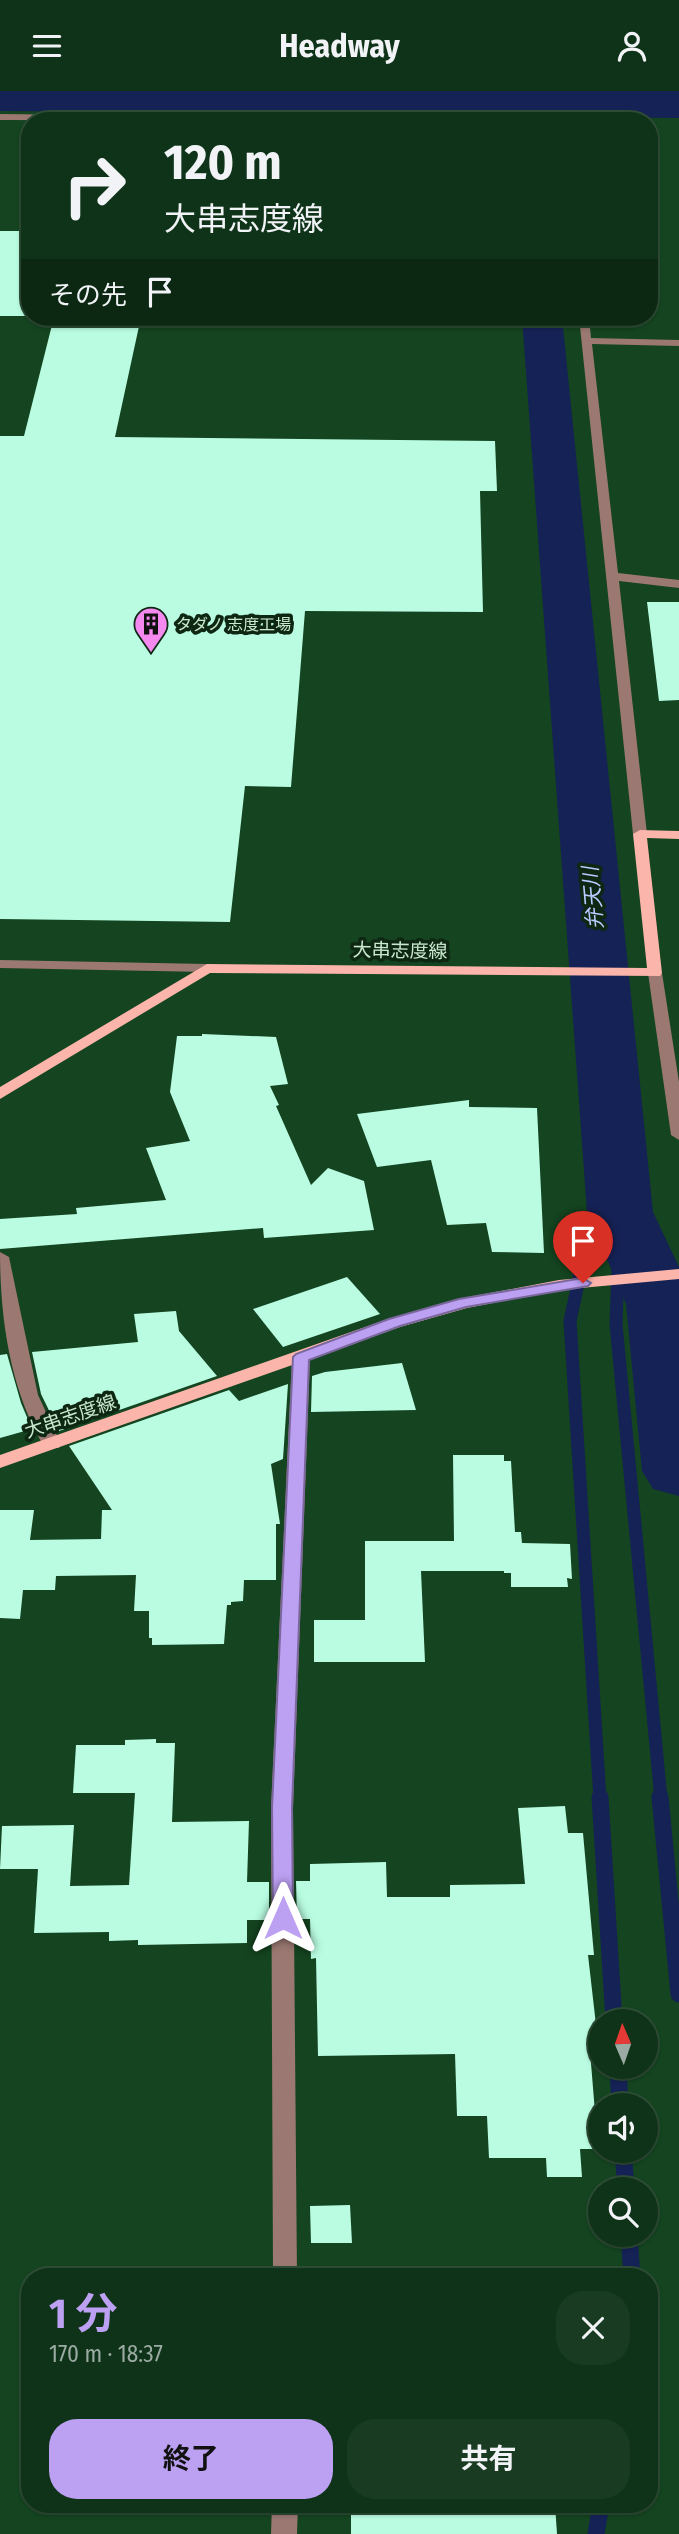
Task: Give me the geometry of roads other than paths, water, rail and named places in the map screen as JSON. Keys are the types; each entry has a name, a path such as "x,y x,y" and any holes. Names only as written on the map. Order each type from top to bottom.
{"main road":[{"path":"655,973 639,834 679,835"},
{"path":"0,1094 207,968"},
{"name":"大串志度線","path":"207,968 655,973"},
{"name":"大串志度線","path":"0,1462 394,1323 465,1303 559,1285 679,1274"}],"street":[{"path":"0,117 21,117"},
{"path":"585,326 639,834"},
{"path":"587,341 679,343"},
{"path":"610,576 679,584"},
{"path":"0,964 207,968"},
{"path":"655,973 679,1135"},
{"path":"0,1257 29,1395 52,1444"},
{"path":"285,2268 282,1808 301,1357"},
{"path":"284,2534 285,2513"}],"water":[{"path":"0,91 679,91 679,118 658,118 658,112 0,111"}],"waterway":[{"name":"弁天川","path":"543,326 620,1212 661,1304 679,1471"},
{"path":"600,1799 570,1321 587,1242 619,1213"},
{"path":"620,1213 616,1324 661,1799"},
{"path":"600,1797 613,2009"},
{"path":"660,1797 679,1994"},
{"path":"619,2079 619,2093"},
{"path":"624,2163 625,2177"},
{"path":"630,2247 631,2268"},
{"path":"596,2534 600,2513"}],"place":[{"name":"タダノ 志度工場","path":"151,654"}]}
